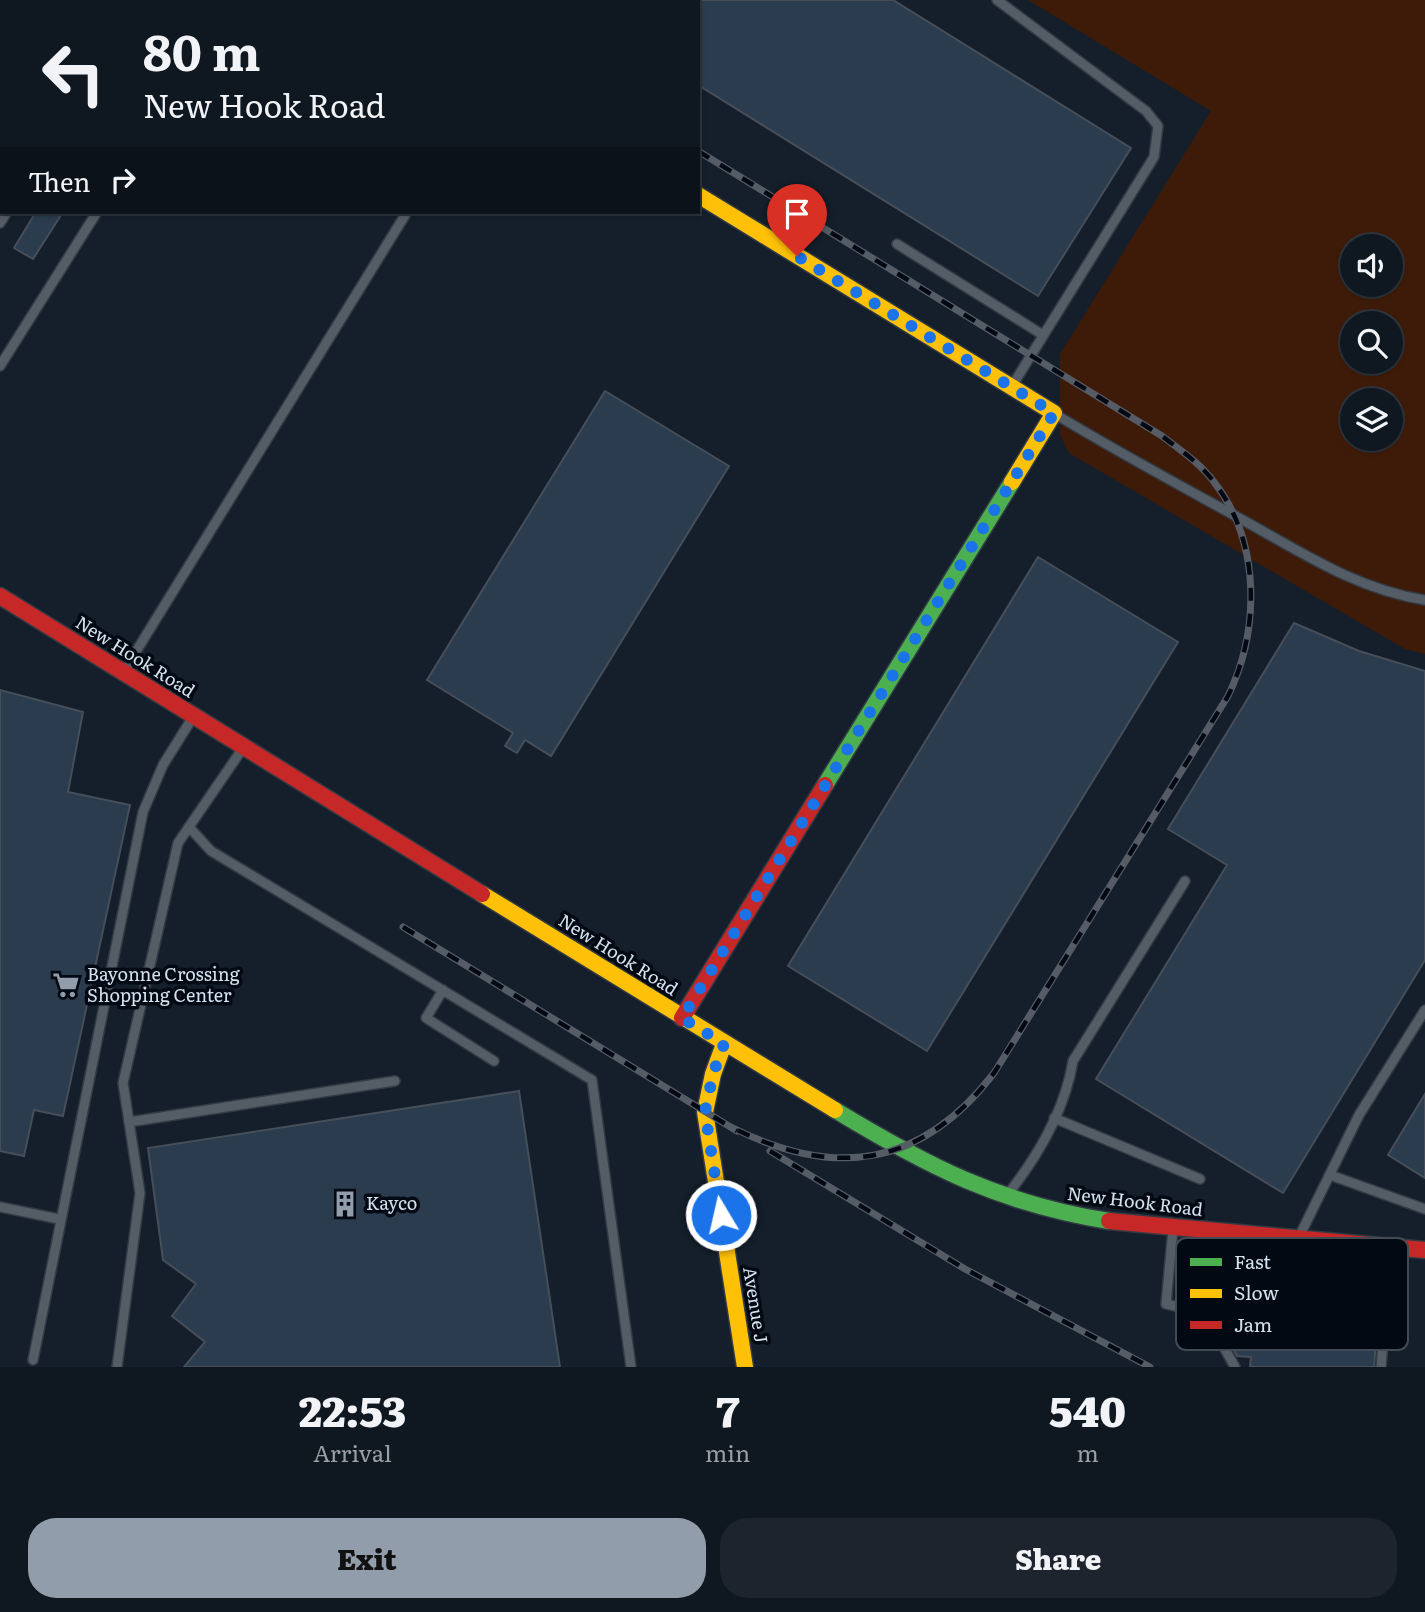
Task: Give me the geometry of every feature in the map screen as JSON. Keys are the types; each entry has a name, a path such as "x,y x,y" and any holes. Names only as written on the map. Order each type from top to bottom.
{"street":[{"path":"682,1018 1054,413 700,196"},
{"name":"New Hook Road","path":"0,596 724,1044 909,1155 957,1180 1005,1198 1058,1213 1287,1238"},
{"name":"Avenue J","path":"724,1044 713,1074 705,1112 745,1367"}],"lane":[{"path":"997,0 1146,111 1158,126 1154,157 1011,387"},
{"path":"0,366 96,214"},
{"path":"123,672 406,214"},
{"path":"897,244 1043,335"},
{"path":"1054,413 1140,465 1324,567 1392,595 1425,600"},
{"path":"33,1360 59,1219 143,812 163,765 194,716"},
{"path":"117,1367 141,1193 123,1083 178,843 244,747"},
{"path":"189,827 211,851 593,1080 631,1367"},
{"path":"1005,1198 1029,1168 1054,1118 1068,1089 1073,1061 1185,881"},
{"path":"443,990 426,1018 495,1061"},
{"path":"1298,1238 1359,1115 1425,1010"},
{"path":"129,1122 395,1081"},
{"path":"1054,1118 1200,1179"},
{"path":"1330,1175 1425,1209"},
{"path":"0,1207 59,1219"},
{"path":"1173,1227 1166,1304 1176,1306"},
{"path":"1219,1238 1220,1232"},
{"path":"1225,1350 1235,1367"}],"shaded area":[{"path":"1028,0 1425,0 1425,654 1405,649 1069,453 1060,435 1060,354 1211,111"}],"building":[{"path":"700,0 893,0 1131,148 1038,296 700,86"},
{"path":"35,214 62,214 33,259 14,248"},
{"path":"605,391 729,466 551,756 525,740 517,753 505,746 513,733 427,680"},
{"path":"1038,557 1178,642 927,1051 788,966"},
{"path":"1294,623 1359,651 1425,671 1425,960 1283,1193 1096,1079 1227,865 1168,829"},
{"path":"0,690 83,712 68,792 130,805 63,1116 34,1110 24,1156 0,1151"},
{"name":"Kayco","path":"519,1091 560,1367 184,1367 205,1342 172,1316 196,1284 163,1260 148,1148"},
{"path":"1425,1094 1425,1178 1388,1155"},
{"path":"1234,1350 1375,1350 1374,1367 1250,1367 1251,1357 1237,1356"}],"railway":[{"path":"700,152 1162,436 1183,452 1214,482 1229,506 1241,531 1251,587 1246,643 1228,696 994,1073 966,1105 937,1129 906,1146 874,1155 840,1158 805,1154 769,1144 731,1127"},
{"path":"403,927 737,1131"},
{"path":"770,1151 965,1269 1150,1367"}],"traffic: fast":[{"path":"825,785 1012,482"},
{"path":"835,1110 901,1149 966,1180 1034,1204 1109,1221"}],"traffic: slow":[{"path":"700,196 1054,413 1012,482"},
{"path":"482,894 835,1110"},
{"path":"724,1044 713,1074 705,1112 745,1367"}],"traffic: jam":[{"path":"0,596 482,894"},
{"path":"682,1018 825,785"},
{"path":"1109,1221 1294,1238"},
{"path":"1408,1248 1425,1250"}],"place":[{"name":"Bayonne Crossing Shopping Center","path":"66,985"},
{"name":"Kayco","path":"345,1204"}],"route":[{"path":"721,1215 705,1112 713,1074 724,1044 682,1018 1054,413 797,256"}]}
